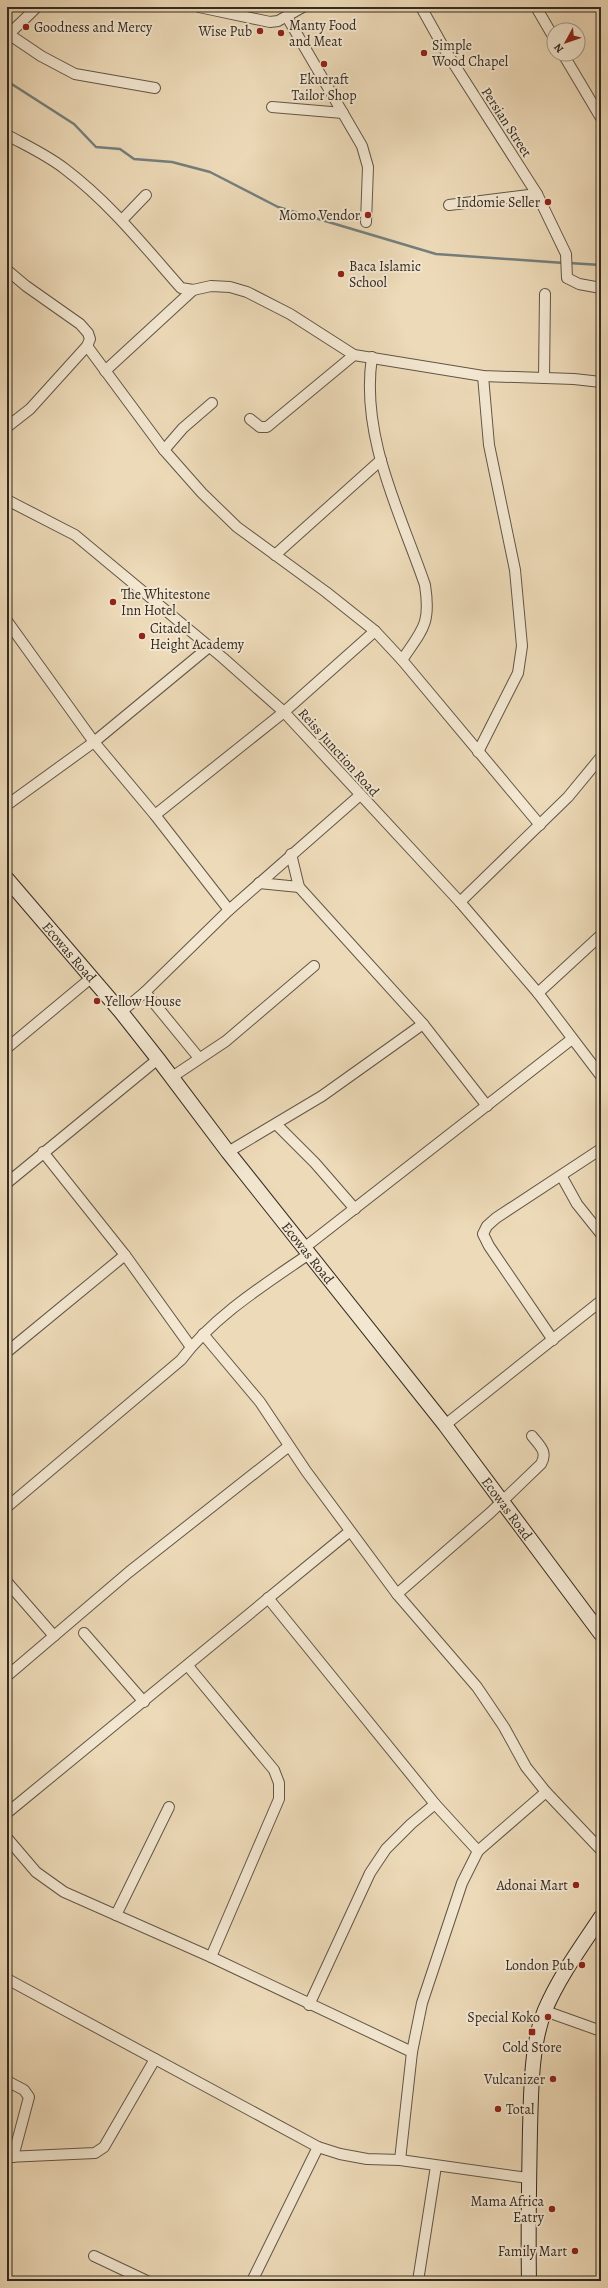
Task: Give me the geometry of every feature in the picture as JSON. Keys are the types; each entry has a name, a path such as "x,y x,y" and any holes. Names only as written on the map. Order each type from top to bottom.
{"street":[{"path":"37,7 8,33 41,56 75,74 155,88"},
{"path":"199,7 270,22 287,17 303,7"},
{"name":"Persian Street","path":"421,7 445,50 538,194 566,255 567,278 572,281 601,288"},
{"path":"536,7 546,24"},
{"path":"287,17 362,146 368,166 366,222"},
{"path":"568,62 601,118"},
{"path":"272,107 343,113"},
{"path":"7,135 65,169 122,220 181,288 193,290 211,286 230,287 247,292 290,314 354,355 483,376 544,378 601,384"},
{"path":"449,204 538,194"},
{"path":"122,220 146,195"},
{"path":"7,270 26,286 80,324 88,333 90,339 87,346 30,409 7,427"},
{"path":"105,371 193,290"},
{"path":"544,378 546,294"},
{"path":"87,346 164,450 202,493 237,527 375,631 402,660 540,825"},
{"path":"250,419 260,427 267,427 354,355"},
{"path":"372,357 369,397 371,424 381,460 425,585 428,604 425,626 402,660"},
{"path":"478,752 518,673 522,646 515,570 489,445 483,376"},
{"path":"164,450 183,428 212,403"},
{"path":"275,556 381,460"},
{"name":"Reiss Junction Road","path":"7,500 75,534 284,712 359,796 460,902 538,993 601,1076"},
{"path":"7,621 94,742 156,814 228,910"},
{"path":"156,814 284,712 375,631"},
{"path":"7,805 94,742 209,647"},
{"path":"460,902 568,797 601,757"},
{"path":"121,1012 145,992 228,910 359,796"},
{"path":"291,854 299,887 423,1024 487,1106"},
{"name":"Ecowas Road","path":"7,879 121,1012 158,1058 228,1152 445,1425 601,1634"},
{"path":"259,883 299,887"},
{"path":"538,993 601,935"},
{"path":"172,1077 226,1041 314,966"},
{"path":"7,1048 91,978"},
{"path":"145,992 199,1058"},
{"path":"228,1152 322,1096 423,1024"},
{"path":"7,1492 10,1504 181,1360 203,1334 306,1251 354,1209 572,1038"},
{"path":"7,1183 158,1058"},
{"path":"276,1124 323,1172 354,1209"},
{"path":"553,1340 489,1246 483,1234 487,1226 496,1218 562,1177 601,1149"},
{"path":"43,1152 125,1255 191,1347"},
{"path":"562,1177 577,1204 601,1234"},
{"path":"7,1352 125,1255"},
{"path":"445,1425 601,1301"},
{"path":"203,1334 260,1402 349,1532 397,1594 477,1687 504,1727 526,1767 546,1792 601,1850"},
{"path":"397,1594 502,1501 541,1464 545,1457 545,1452 532,1436"},
{"path":"7,1676 215,1503 289,1446"},
{"path":"7,1813 188,1666 349,1532"},
{"path":"7,1582 54,1636"},
{"path":"268,1598 435,1804 478,1851"},
{"path":"84,1632 144,1702"},
{"path":"188,1666 274,1770 279,1783 279,1799 211,1957"},
{"path":"400,2160 412,2052 425,1996 462,1883 478,1851 546,1792"},
{"path":"309,2005 370,1873 386,1849 411,1824 435,1804"},
{"path":"116,1915 169,1807"},
{"path":"7,1838 36,1872 50,1884 64,1892 211,1957 309,2005 412,2052"},
{"path":"529,2281 528,2178 532,2080 539,2029 545,2011 564,1974 600,1921"},
{"path":"7,1979 318,2147 340,2154 367,2159 400,2160 528,2178"},
{"path":"545,2011 601,2031"},
{"path":"7,2081 24,2090 29,2097 10,2157 95,2153 104,2147 111,2139 155,2059"},
{"path":"252,2281 318,2147"},
{"path":"418,2281 436,2166"},
{"path":"94,2256 147,2281"}],"waterway":[{"path":"7,81 74,124 96,147 120,149 134,159 172,162 210,172 278,207 436,254 564,263"},
{"path":"569,263 601,265"}],"place":[{"name":"Goodness and Mercy","path":"26,27"},
{"name":"Wise Pub","path":"260,31"},
{"name":"Manty Food and Meat","path":"281,33"},
{"name":"Simple Wood Chapel","path":"424,53"},
{"name":"Ekucraft Tailor Shop","path":"324,64"},
{"name":"Indomie Seller","path":"548,202"},
{"name":"Momo Vendor","path":"368,215"},
{"name":"Baca Islamic School","path":"341,274"},
{"name":"The Whitestone Inn Hotel","path":"113,602"},
{"name":"Citadel Height Academy","path":"142,636"},
{"name":"Yellow House","path":"97,1001"},
{"name":"Adonai Mart","path":"576,1885"},
{"name":"London Pub","path":"582,1965"},
{"name":"Special Koko","path":"548,2017"},
{"name":"Cold Store","path":"532,2032"},
{"name":"Vulcanizer","path":"553,2079"},
{"name":"Total","path":"498,2109"},
{"name":"Mama Africa Eatry","path":"552,2209"},
{"name":"Family Mart","path":"575,2251"}]}
